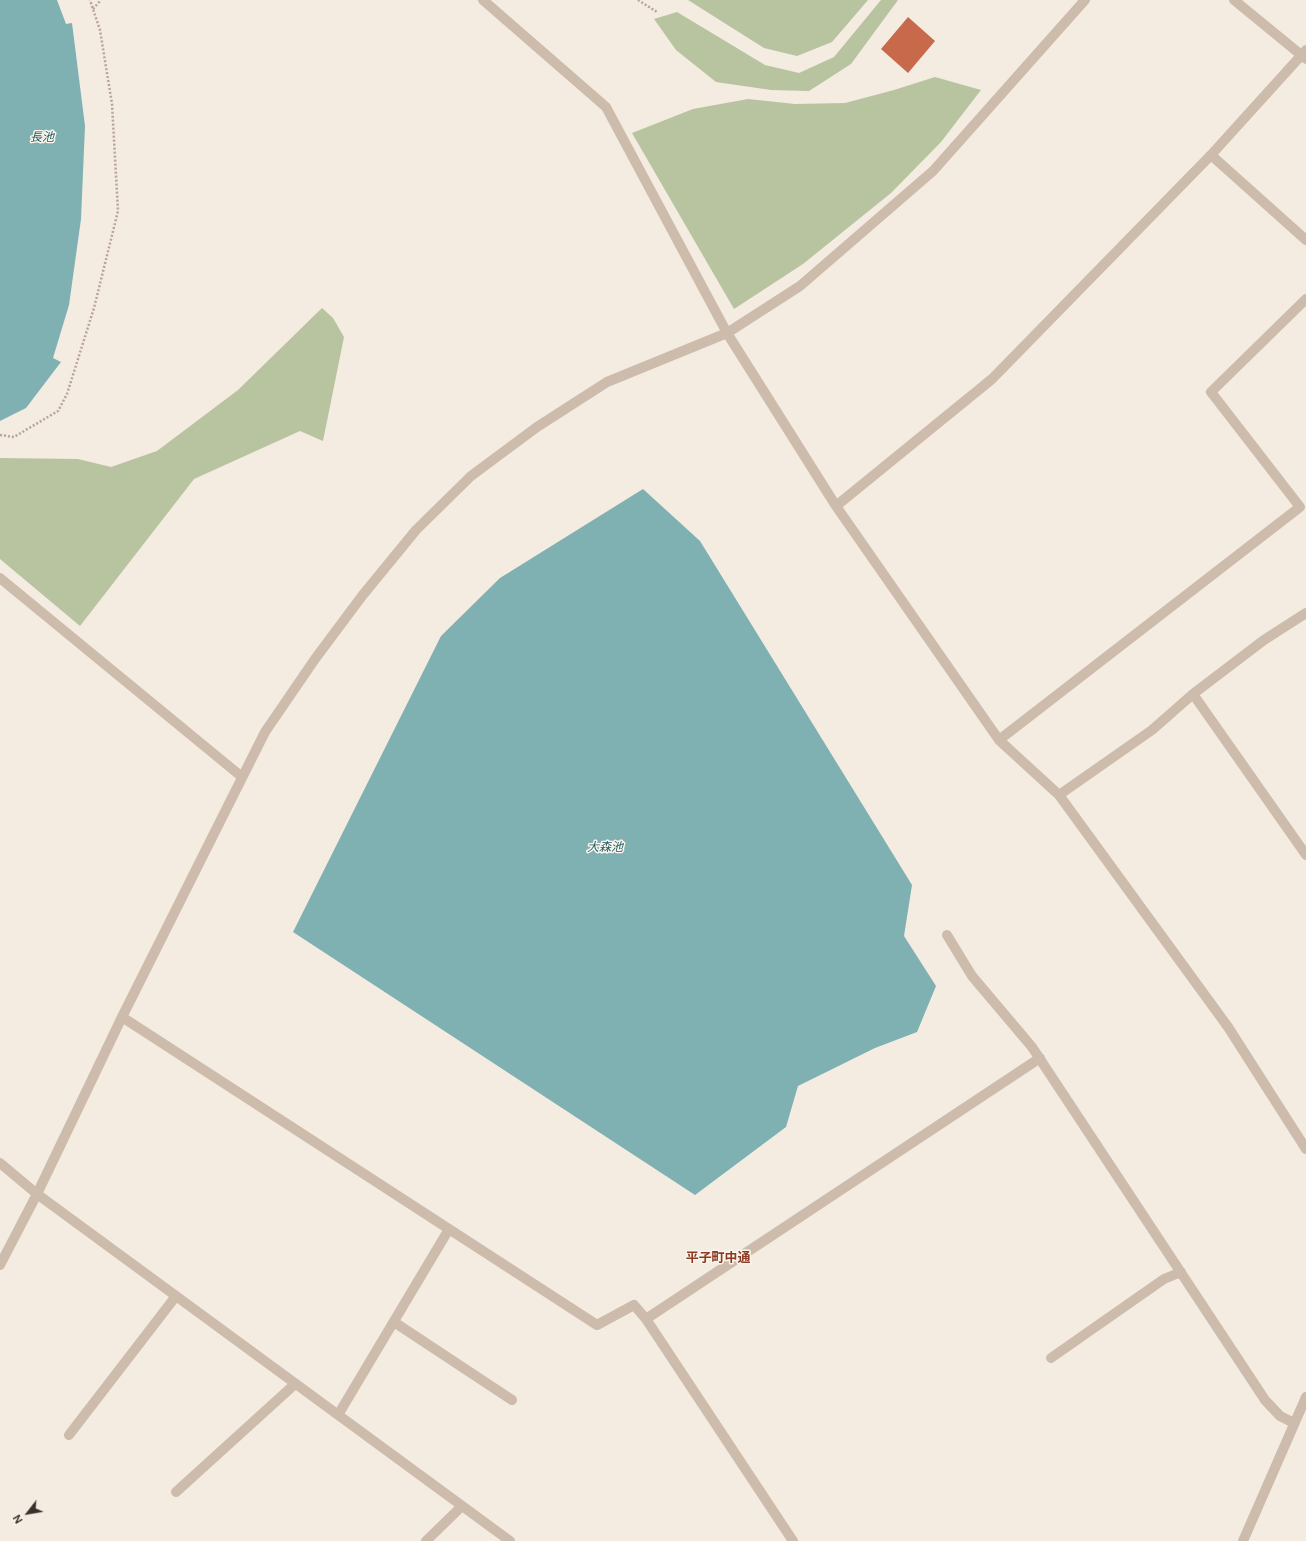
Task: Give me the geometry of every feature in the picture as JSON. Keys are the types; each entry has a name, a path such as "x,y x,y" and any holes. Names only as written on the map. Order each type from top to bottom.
{"street":[{"path":"482,0 606,107 727,333 836,506 999,740 1058,795 1228,1027 1306,1149"},
{"path":"0,1265 37,1194 122,1017 265,732 315,659 362,596 416,530 471,476 537,427 607,382 727,333 800,286 933,171 1085,0"},
{"path":"836,506 992,379 1211,155 1305,55 1234,0"},
{"path":"1211,155 1306,240"},
{"path":"999,740 1300,507 1211,392 1306,300"},
{"path":"0,578 242,778"},
{"path":"1058,795 1152,730 1193,694 1264,640 1306,613"},
{"path":"1193,694 1306,855"},
{"path":"947,935 972,976 1040,1058 1265,1400 1280,1416 1294,1423"},
{"path":"122,1017 597,1325 634,1305 646,1319 793,1541"},
{"path":"646,1319 1040,1058"},
{"path":"0,1163 37,1194 510,1541"},
{"path":"338,1415 449,1229"},
{"path":"1051,1358 1164,1279 1181,1272"},
{"path":"69,1435 176,1296"},
{"path":"394,1322 512,1400"},
{"path":"176,1492 296,1384"},
{"path":"1243,1541 1306,1397"},
{"path":"426,1541 462,1506"}],"path":[{"path":"0,435 14,437 58,411 67,394 94,308 118,211 112,104 100,30 90,0"},
{"path":"93,10 101,0"},
{"path":"638,0 657,12"}],"green space":[{"path":"688,0 868,0 832,42 797,56 764,48"},
{"path":"881,0 898,0 851,64 809,91 771,90 716,82 676,50 654,19 677,12 765,65 799,73 834,57"},
{"path":"935,77 981,90 941,142 891,193 803,264 734,309 632,133 693,109 748,99 795,104 845,103"},
{"path":"322,308 333,318 344,337 323,441 300,431 194,479 80,626 0,559 0,458 78,459 111,467 157,451 238,390"}],"water":[{"name":"長池","path":"0,0 57,0 66,24 72,23 85,126 81,219 69,305 53,358 61,362 26,408 0,421"},
{"name":"大森池","path":"643,489 700,541 912,885 904,936 936,986 917,1032 875,1048 798,1086 786,1127 695,1195 293,932 441,636 500,578"}],"building":[{"path":"908,17 935,41 908,73 881,49"}],"district":[{"name":"平子町中通","path":"718,1259"}]}
